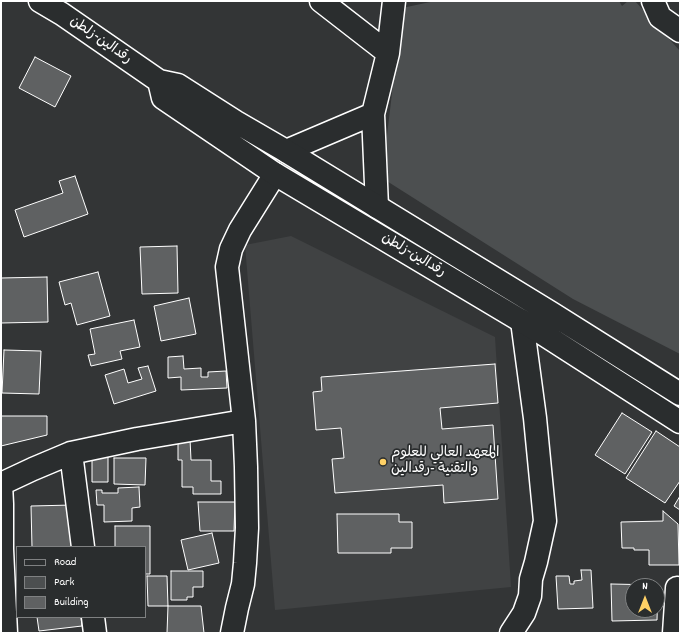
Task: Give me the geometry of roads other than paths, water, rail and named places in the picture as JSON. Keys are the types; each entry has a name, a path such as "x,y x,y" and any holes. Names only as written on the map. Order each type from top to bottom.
{"street":[{"name":"رقدالين-زلطن","path":"40,1 62,14 159,81 178,85 236,122 551,313 680,394"},
{"path":"321,1 388,53"},
{"path":"377,207 372,114 388,53 394,1"},
{"path":"653,1 660,17 680,31"},
{"name":"رقدالين-زلطن","path":"159,81 163,98 275,174 522,321 680,422"},
{"path":"286,151 372,114"},
{"path":"232,633 236,608 243,584 245,556 246,467 244,421 227,267 231,249 237,236 275,174"},
{"path":"511,633 524,613 530,596 531,579 545,521 535,418 522,321"},
{"path":"6,633 1,484 71,453 137,439 244,421"},
{"path":"71,453 83,546"},
{"path":"674,633 677,588"},
{"path":"93,618 95,633"}],"place":[{"name":"المعهد العالي للعلوم والتقنية -رقدالين","path":"383,462"}]}
